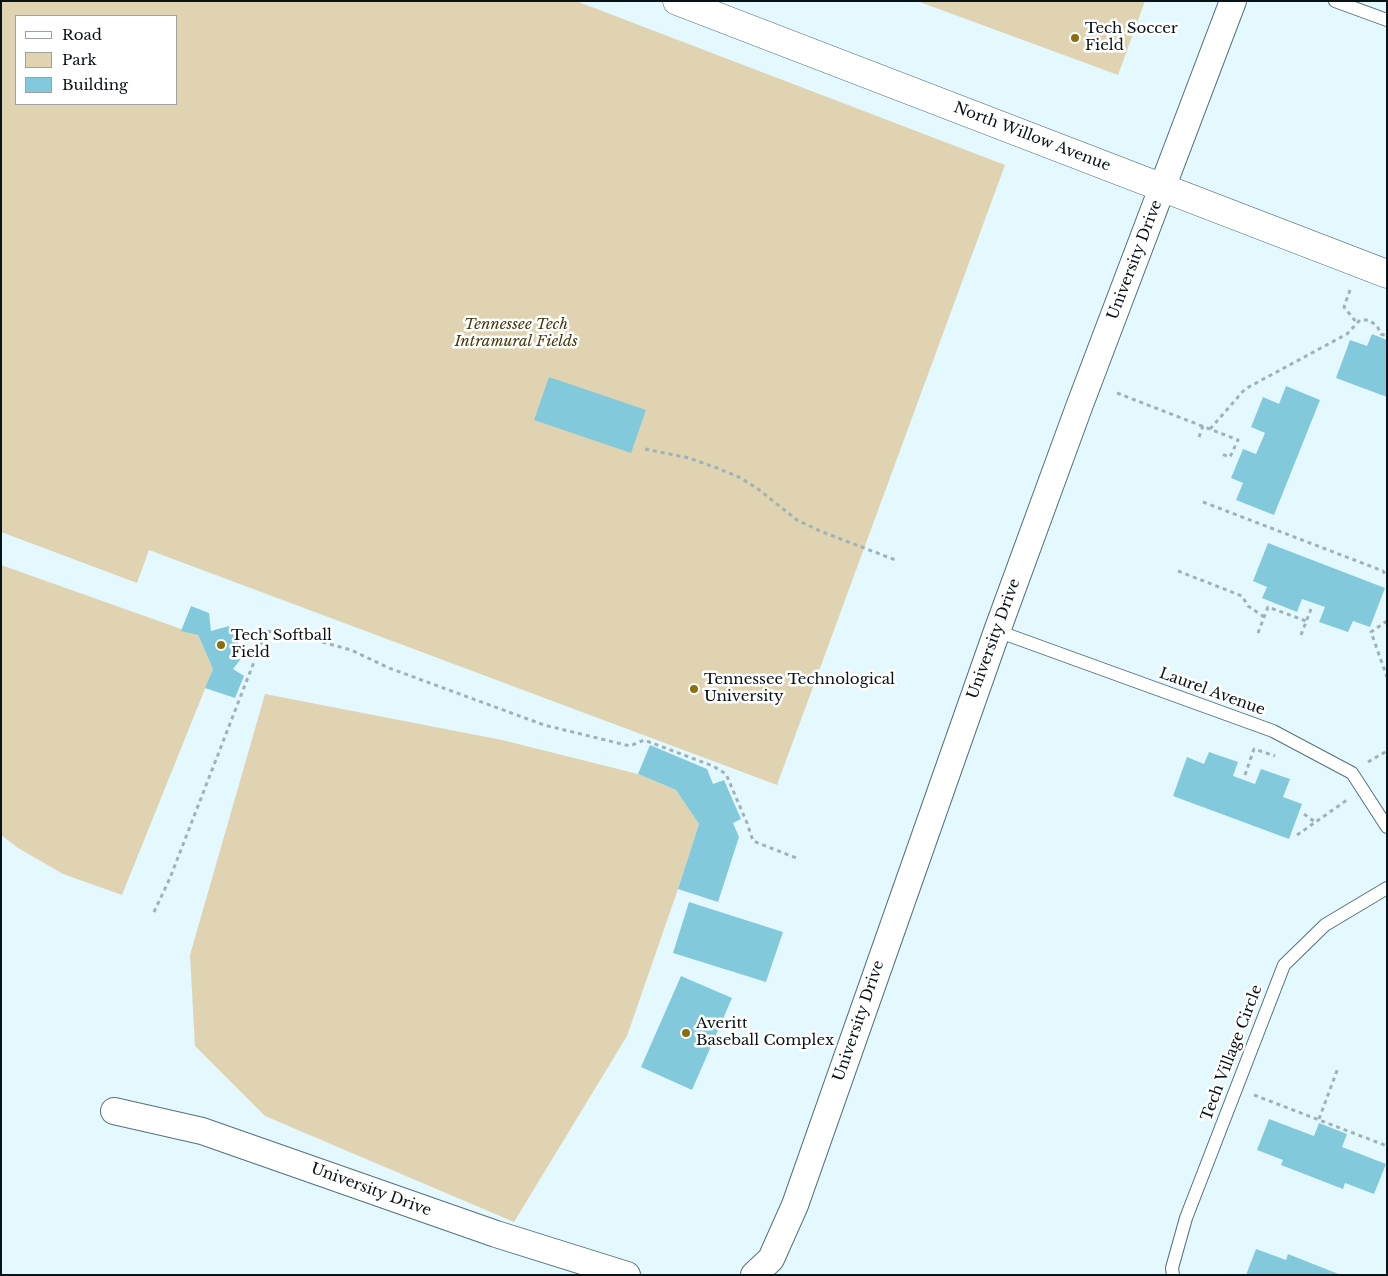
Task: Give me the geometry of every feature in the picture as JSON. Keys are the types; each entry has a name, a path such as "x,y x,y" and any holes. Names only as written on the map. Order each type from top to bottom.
{"main road":[{"name":"North Willow Avenue","path":"677,1 1387,274"}],"street":[{"name":"University Drive","path":"754,1275 771,1258 795,1204 997,631 1086,388 1233,1"},
{"name":"University Drive","path":"114,1111 202,1131 496,1234 626,1275"}],"lane":[{"path":"1335,1 1387,20"},
{"name":"Laurel Avenue","path":"997,631 1273,731 1352,773 1387,827"},
{"name":"Tech Village Circle","path":"1173,1275 1172,1268 1186,1218 1284,965 1325,925 1387,888"}],"path":[{"path":"1350,290 1344,307 1357,323"},
{"path":"1210,429 1245,389 1347,334 1360,320 1369,320 1377,326 1381,334 1387,336"},
{"path":"1117,393 1238,440 1230,457 1221,454"},
{"path":"1198,437 1203,426"},
{"path":"645,449 689,458 717,468 758,489 797,520 820,531 898,561"},
{"path":"1204,502 1383,571 1387,577"},
{"path":"1178,571 1242,596 1248,606 1264,618"},
{"path":"1258,633 1268,607 1306,622"},
{"path":"1302,635 1311,609"},
{"path":"1387,620 1371,632 1387,677"},
{"path":"154,912 170,878 266,631 304,637 351,650 389,668 544,725 630,746 644,740 713,766 726,774 753,841 799,859"},
{"path":"1245,775 1254,749 1279,758"},
{"path":"1365,763 1387,751"},
{"path":"1342,795 1352,806"},
{"path":"1297,834 1348,800"},
{"path":"1304,814 1315,822"},
{"path":"1319,1120 1338,1068"},
{"path":"1251,1094 1387,1146"}],"green space":[{"name":"Tennessee Tech Intramural Fields","path":"1,1 576,1 1005,165 777,785 149,550 137,583 1,532"},
{"name":"Tech Soccer Field","path":"917,1 1145,1 1118,75"},
{"name":"Tech Softball Field","path":"1,565 198,635 213,669 122,895 63,874 18,848 1,835"},
{"path":"265,694 502,740 638,774 676,790 699,824 627,1036 514,1222 265,1116 195,1046 190,955"}],"building":[{"path":"1372,334 1387,340 1387,397 1336,378 1350,340 1367,346"},
{"path":"549,377 646,410 631,453 534,420"},
{"path":"1286,386 1320,400 1274,515 1236,500 1243,483 1231,478 1243,449 1256,454 1265,433 1251,427 1263,397 1279,404"},
{"path":"1268,543 1385,588 1370,627 1353,621 1348,632 1319,622 1325,607 1302,599 1297,612 1262,598 1267,587 1253,581"},
{"name":"Tech Softball Field","path":"191,606 209,613 211,631 229,626 244,655 233,669 244,676 235,698 205,688 213,669 198,635 181,631"},
{"path":"650,745 707,769 713,784 724,780 741,819 733,823 739,837 718,902 678,889 699,824 676,790 638,774"},
{"path":"1209,752 1238,762 1233,776 1255,784 1261,769 1290,779 1283,797 1302,804 1289,839 1173,796 1187,757 1204,764"},
{"name":"Averitt Baseball Complex","path":"689,902 783,932 766,982 673,953"},
{"name":"Averitt Baseball Complex","path":"681,976 732,998 692,1090 641,1067"},
{"path":"1269,1119 1314,1136 1319,1123 1347,1134 1342,1147 1386,1164 1374,1194 1345,1183 1343,1189 1281,1165 1283,1160 1257,1150"},
{"path":"1256,1249 1286,1260 1288,1254 1341,1275 1246,1275"}],"place":[{"name":"Tech Soccer Field","path":"1075,38"},
{"name":"Tech Softball Field","path":"221,645"},
{"name":"Tennessee Technological University","path":"694,689"},
{"name":"Averitt Baseball Complex","path":"686,1033"}]}
